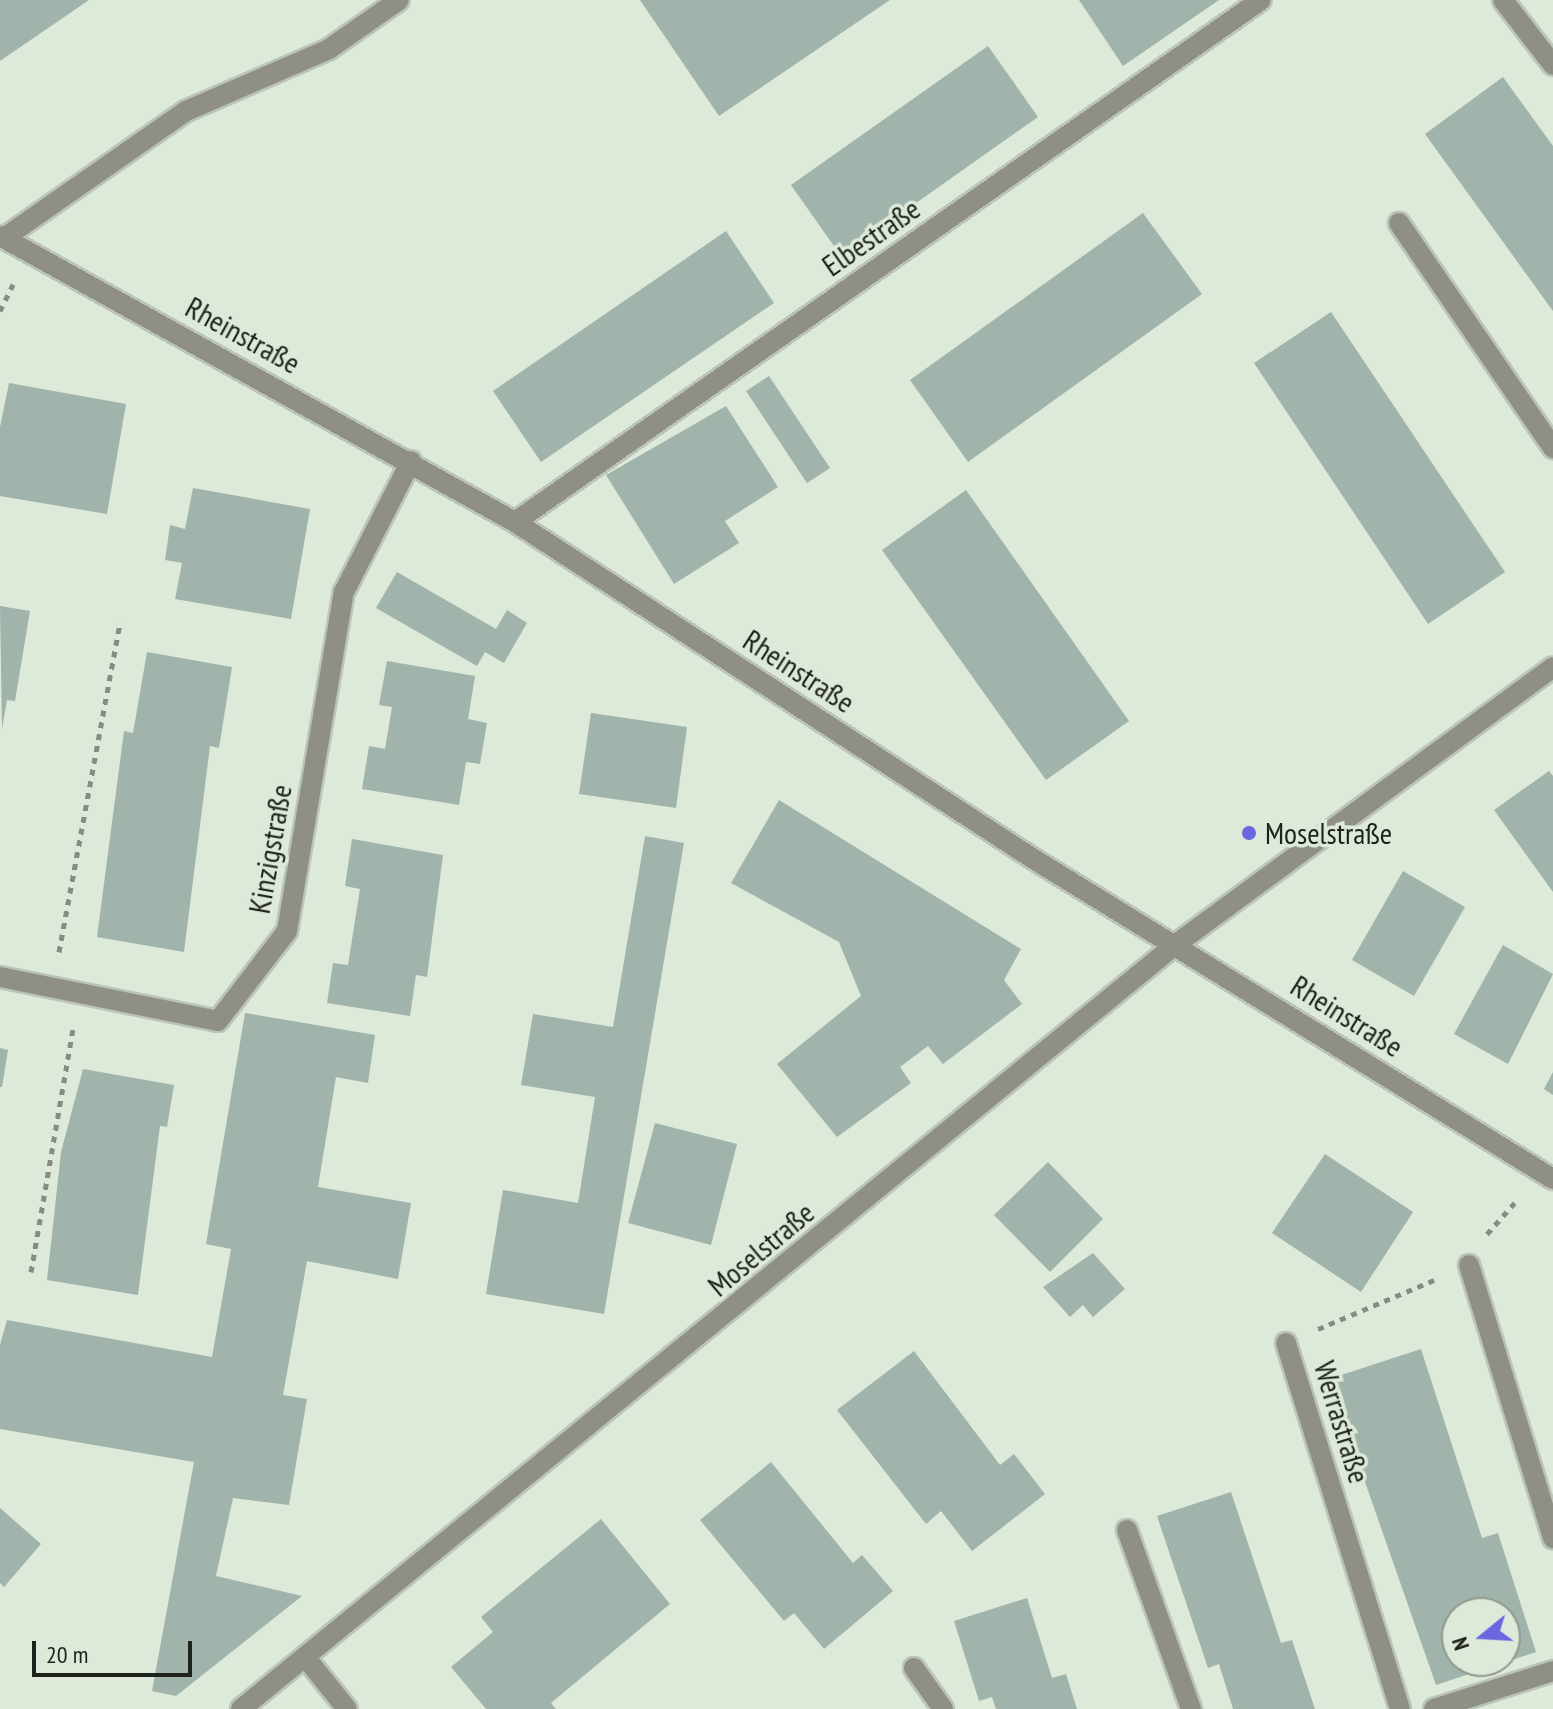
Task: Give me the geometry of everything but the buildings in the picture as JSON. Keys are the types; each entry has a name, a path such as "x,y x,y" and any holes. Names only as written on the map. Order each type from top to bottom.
{"street":[{"path":"2,237 186,111 329,49 399,0"},
{"name":"Elbestraße","path":"515,522 1261,0"},
{"path":"1503,0 1553,65"},
{"path":"1399,223 1553,448"},
{"name":"Rheinstraße","path":"2,237 411,461 515,522 1175,945 1548,1175"},
{"name":"Kinzigstraße","path":"0,977 218,1021 287,931 344,592 411,461"},
{"name":"Moselstraße","path":"241,1709 1175,945 1553,667"},
{"path":"1469,1265 1553,1538"},
{"name":"Werrastraße","path":"1286,1343 1400,1709"},
{"path":"1127,1530 1191,1709"},
{"path":"306,1658 347,1709"},
{"path":"914,1668 943,1709"},
{"path":"1434,1709 1553,1671"}],"path":[{"path":"53,988 120,622"},
{"path":"31,1272 80,993"},
{"name":"Werrastraße","path":"1286,1343 1469,1265 1548,1175"}],"place":[{"name":"Moselstraße","path":"1249,833"}]}
